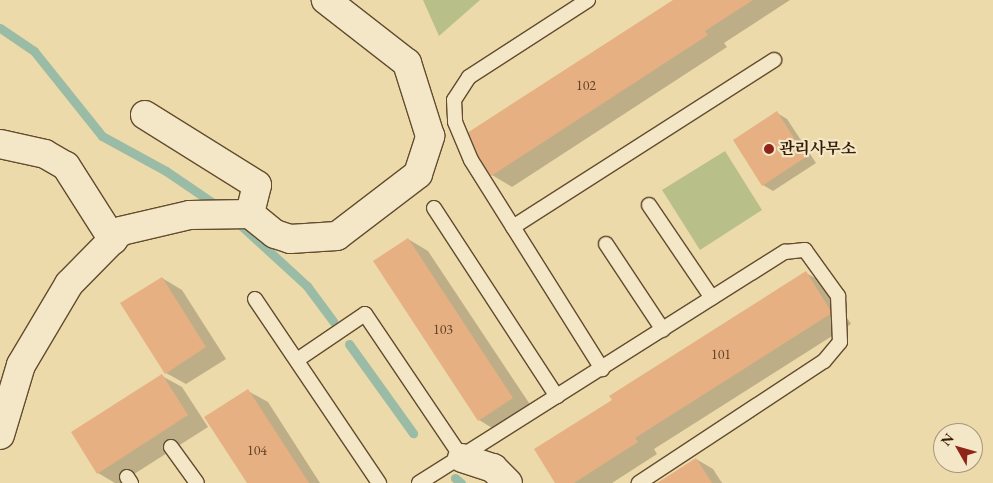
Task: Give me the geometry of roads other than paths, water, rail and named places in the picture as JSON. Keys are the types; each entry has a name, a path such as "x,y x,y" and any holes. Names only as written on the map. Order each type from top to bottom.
{"street":[{"path":"0,435 21,364 69,284 121,231 190,215 250,214 275,234 290,239 337,236 418,174 430,136 407,63 326,0"},
{"path":"145,115 257,185 250,214"},
{"path":"0,144 45,154 66,166 113,240"},
{"path":"462,458 493,468 508,483"}],"lane":[{"path":"588,0 469,77 454,100 455,122 470,160 602,369"},
{"path":"512,227 774,60"},
{"path":"649,205 712,298"},
{"path":"434,208 558,397"},
{"path":"606,244 663,330"},
{"path":"420,483 785,252 805,250 838,296 840,342 824,362 639,483"},
{"path":"255,299 378,483"},
{"path":"297,360 365,314 462,458"},
{"path":"172,447 197,483"}],"waterway":[{"path":"0,28 34,51 102,136 166,171 219,207"},
{"path":"235,220 307,286 333,321"},
{"path":"349,344 413,433"},
{"path":"455,478 461,483"}],"place":[{"name":"관리사무소","path":"769,149"}]}
